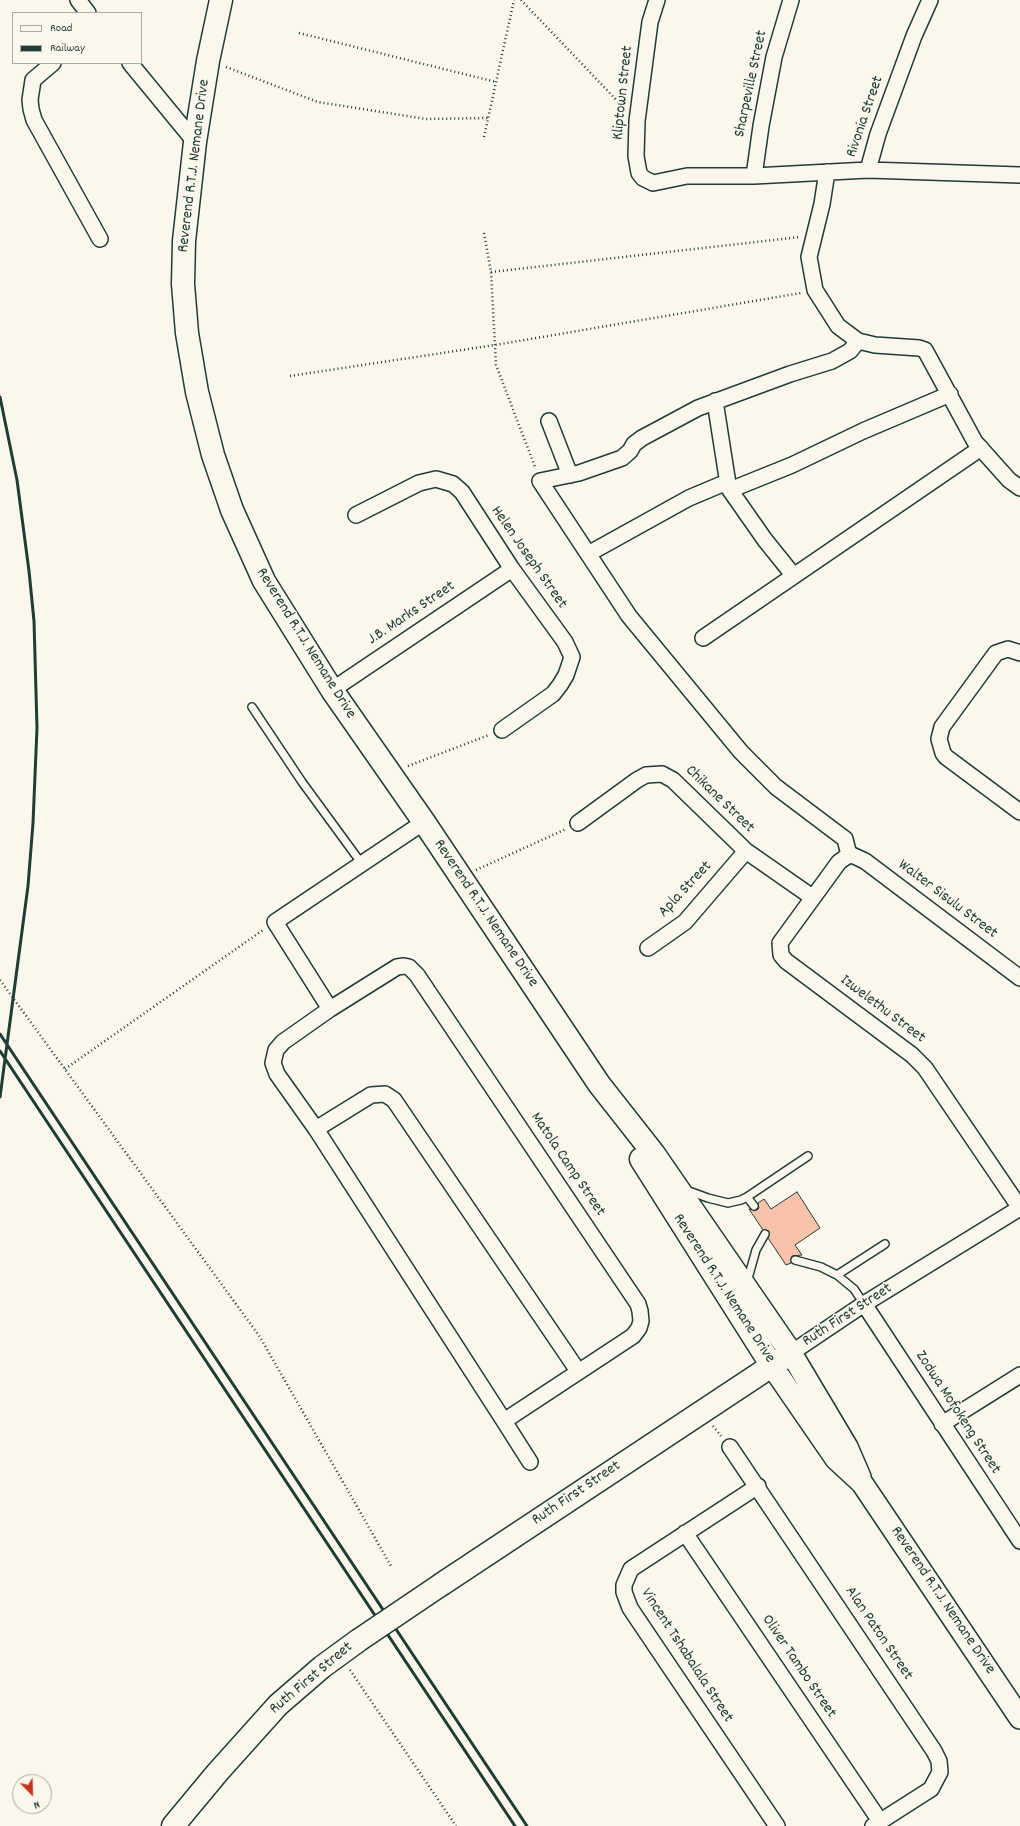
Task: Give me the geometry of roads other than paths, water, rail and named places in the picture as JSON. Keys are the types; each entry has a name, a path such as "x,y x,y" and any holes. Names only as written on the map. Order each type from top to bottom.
{"main road":[{"name":"Reverend R.T.J. Nemane Drive","path":"221,0 208,61 195,142 184,241 183,284 191,361 203,419 213,455 232,510 254,560 285,616 332,690 388,773 424,822 459,878 599,1084 654,1154 791,1353"},
{"name":"Reverend R.T.J. Nemane Drive","path":"599,1084 644,1165 772,1366"},
{"name":"Ruth First Street","path":"173,1826 226,1762 278,1706 340,1654 442,1584 791,1353"}],"street":[{"path":"78,0 87,12"},
{"name":"Kliptown Street","path":"657,0 650,22 637,121 637,167 639,173 643,178 653,183 687,176 754,176"},
{"name":"Sharpeville Street","path":"754,176 774,57 790,0"},
{"name":"Rivonia Street","path":"930,0 914,36 878,134 868,170 827,172 822,204 809,257 815,290 838,326 858,341 874,345 919,348 925,350 975,442 1009,480 1020,488"},
{"path":"52,64 33,80 30,95 30,109 34,120 100,239"},
{"path":"131,64 195,142"},
{"path":"868,170 1020,175"},
{"path":"754,176 827,172"},
{"path":"849,855 845,839 776,787 741,752 629,616 540,481 570,475 622,458 630,451 634,444 642,438 698,408 790,374 832,361 850,351 858,341"},
{"path":"588,554 689,498 792,465 864,431 950,394"},
{"path":"715,402 729,486 765,540 794,576"},
{"path":"549,421 570,475"},
{"path":"703,638 981,448"},
{"name":"Helen Joseph Street","path":"356,516 419,483 431,479 443,480 453,484 462,492 512,569 565,642 572,657 566,675 553,694 502,730"},
{"name":"J.B. Marks Street","path":"332,690 512,569"},
{"path":"1020,653 1008,649 996,653 942,727 939,739 946,757 1020,812"},
{"name":"Chikane Street","path":"578,824 637,780 646,775 658,774 673,780 746,851 812,897"},
{"path":"330,1009 275,922 424,822"},
{"name":"Apla Street","path":"648,948 686,922 746,851"},
{"name":"Izwelethu Street","path":"849,855 839,862 781,940 780,951 783,958 920,1062 931,1075 1020,1208"},
{"name":"Walter Sisulu Street","path":"849,855 856,856 865,861 1020,978"},
{"name":"Matola Camp Street","path":"504,1421 636,1334 641,1321 638,1304 417,975 409,967 397,966 330,1009 283,1042 276,1050 273,1059 277,1074 316,1129 530,1462"},
{"path":"316,1129 371,1095 385,1094 394,1100 578,1371"},
{"name":"Ruth First Street","path":"791,1353 864,1304 1020,1208"},
{"name":"Zodwa Mofokeng Street","path":"864,1304 942,1424 1016,1525 1020,1541"},
{"name":"Reverend R.T.J. Nemane Drive","path":"791,1353 847,1447 855,1463 862,1483"},
{"name":"Reverend R.T.J. Nemane Drive","path":"772,1366 836,1459 862,1483 1020,1718"},
{"path":"942,1424 1020,1375"},
{"name":"Alan Paton Street","path":"730,1447 758,1486 930,1745 939,1761 940,1772 931,1789 877,1824"},
{"name":"Vincent Tshabalala Street","path":"758,1486 631,1569 624,1585 626,1598 630,1608 777,1826"},
{"name":"Oliver Tambo Street","path":"685,1533 877,1824"}],"lane":[{"path":"252,707 302,782 362,864"},
{"path":"677,1187 720,1202 734,1202 747,1197 808,1156"},
{"path":"747,1197 754,1206"},
{"path":"746,1286 751,1264 765,1234"},
{"path":"837,1275 886,1244"},
{"path":"795,1260 821,1267 837,1275 854,1289 864,1304"}],"railway":[{"path":"0,397 17,480 29,571 34,621 37,728 33,823 28,886 0,1097"},
{"path":"0,1034 527,1826"},
{"path":"0,1051 515,1826"}]}
